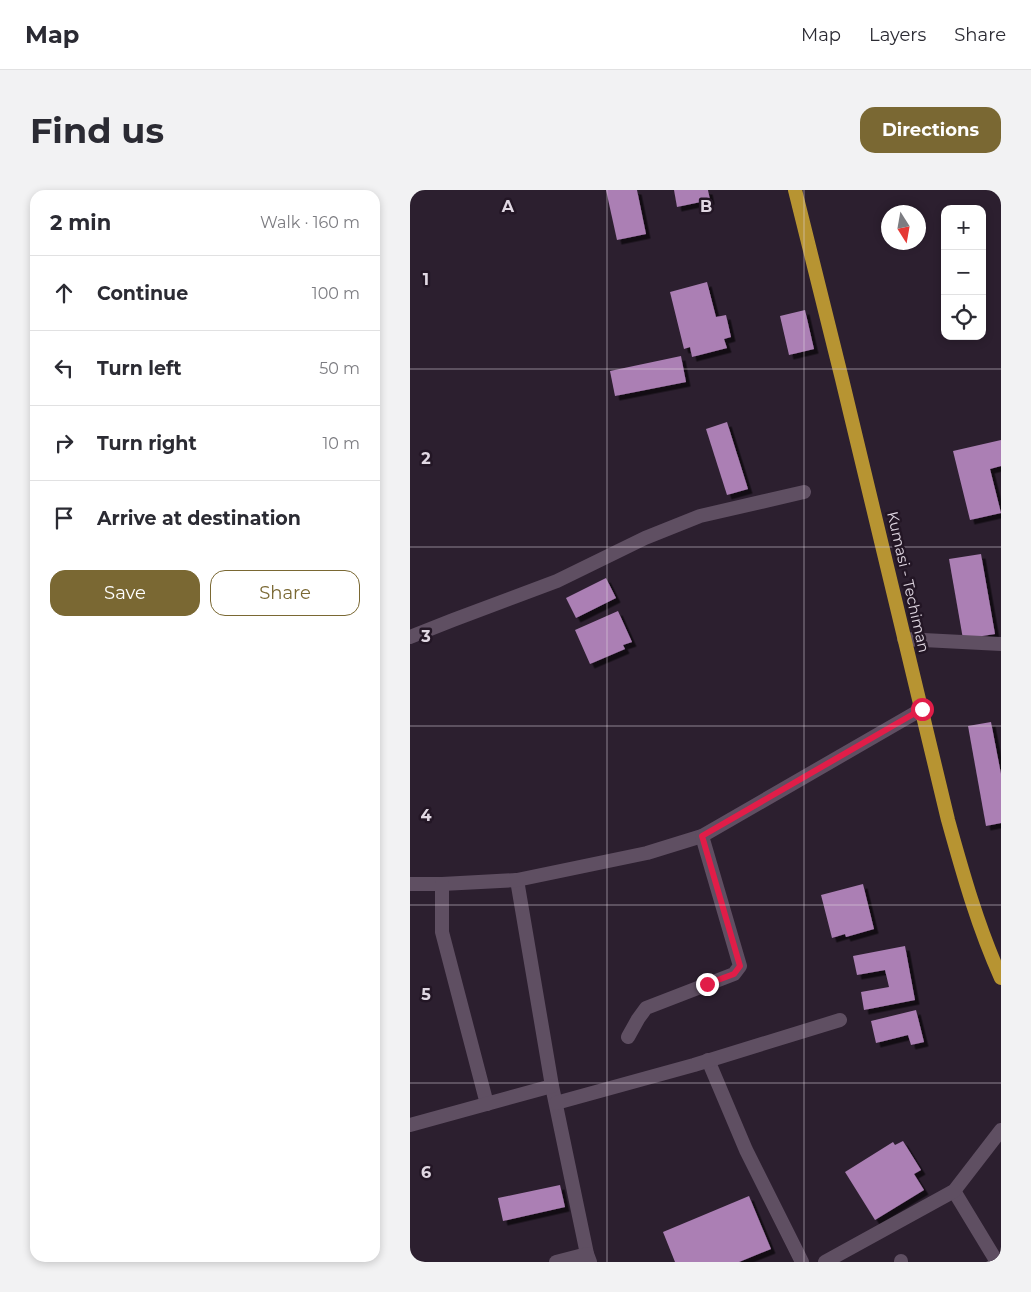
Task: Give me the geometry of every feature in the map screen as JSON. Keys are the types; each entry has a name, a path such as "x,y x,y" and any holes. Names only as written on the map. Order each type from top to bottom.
{"highway":[{"name":"Kumasi - Techiman","path":"795,190 948,820 966,885 1001,978"}],"street":[{"path":"410,637 557,581 645,538 700,516 804,492"},
{"path":"904,639 1001,644"},
{"path":"410,884 517,880 647,853 702,836 922,709"},
{"path":"628,1037 646,1008 734,974 740,966 702,836"},
{"path":"517,880 552,1086 589,1258 556,1262"},
{"path":"442,884 442,932 486,1104"},
{"path":"556,1103 840,1020"},
{"path":"708,1060 746,1150 802,1262"},
{"path":"410,1125 552,1086"},
{"path":"825,1262 954,1191 1001,1130"},
{"path":"954,1191 997,1262"}],"building":[{"path":"606,190 637,190 646,234 617,240"},
{"path":"674,190 708,190 710,200 677,207"},
{"path":"707,282 716,317 726,315 731,337 724,339 727,348 692,357 690,347 684,349 670,292"},
{"path":"805,310 814,349 789,355 780,316"},
{"path":"681,356 686,382 615,396 610,371"},
{"path":"727,422 748,489 727,495 706,429"},
{"path":"1001,440 1001,466 990,469 1001,513 970,520 953,451"},
{"path":"981,554 995,634 963,639 949,559"},
{"path":"606,578 616,598 576,618 566,598"},
{"path":"618,611 632,642 623,645 625,649 590,664 575,630"},
{"path":"991,722 1001,774 1001,823 986,826 968,726"},
{"path":"863,884 874,929 846,937 845,934 832,938 821,895"},
{"path":"905,946 915,1000 864,1010 861,992 889,987 885,970 857,975 853,956"},
{"path":"916,1010 924,1042 911,1045 908,1035 876,1043 871,1021"},
{"path":"903,1141 921,1170 914,1174 924,1190 875,1220 845,1172 893,1142 895,1145"},
{"path":"560,1185 565,1207 503,1221 498,1198"},
{"path":"749,1196 771,1249 739,1262 675,1262 663,1232"}],"route":[{"path":"707,984 734,974 740,966 702,836 922,709"}]}
